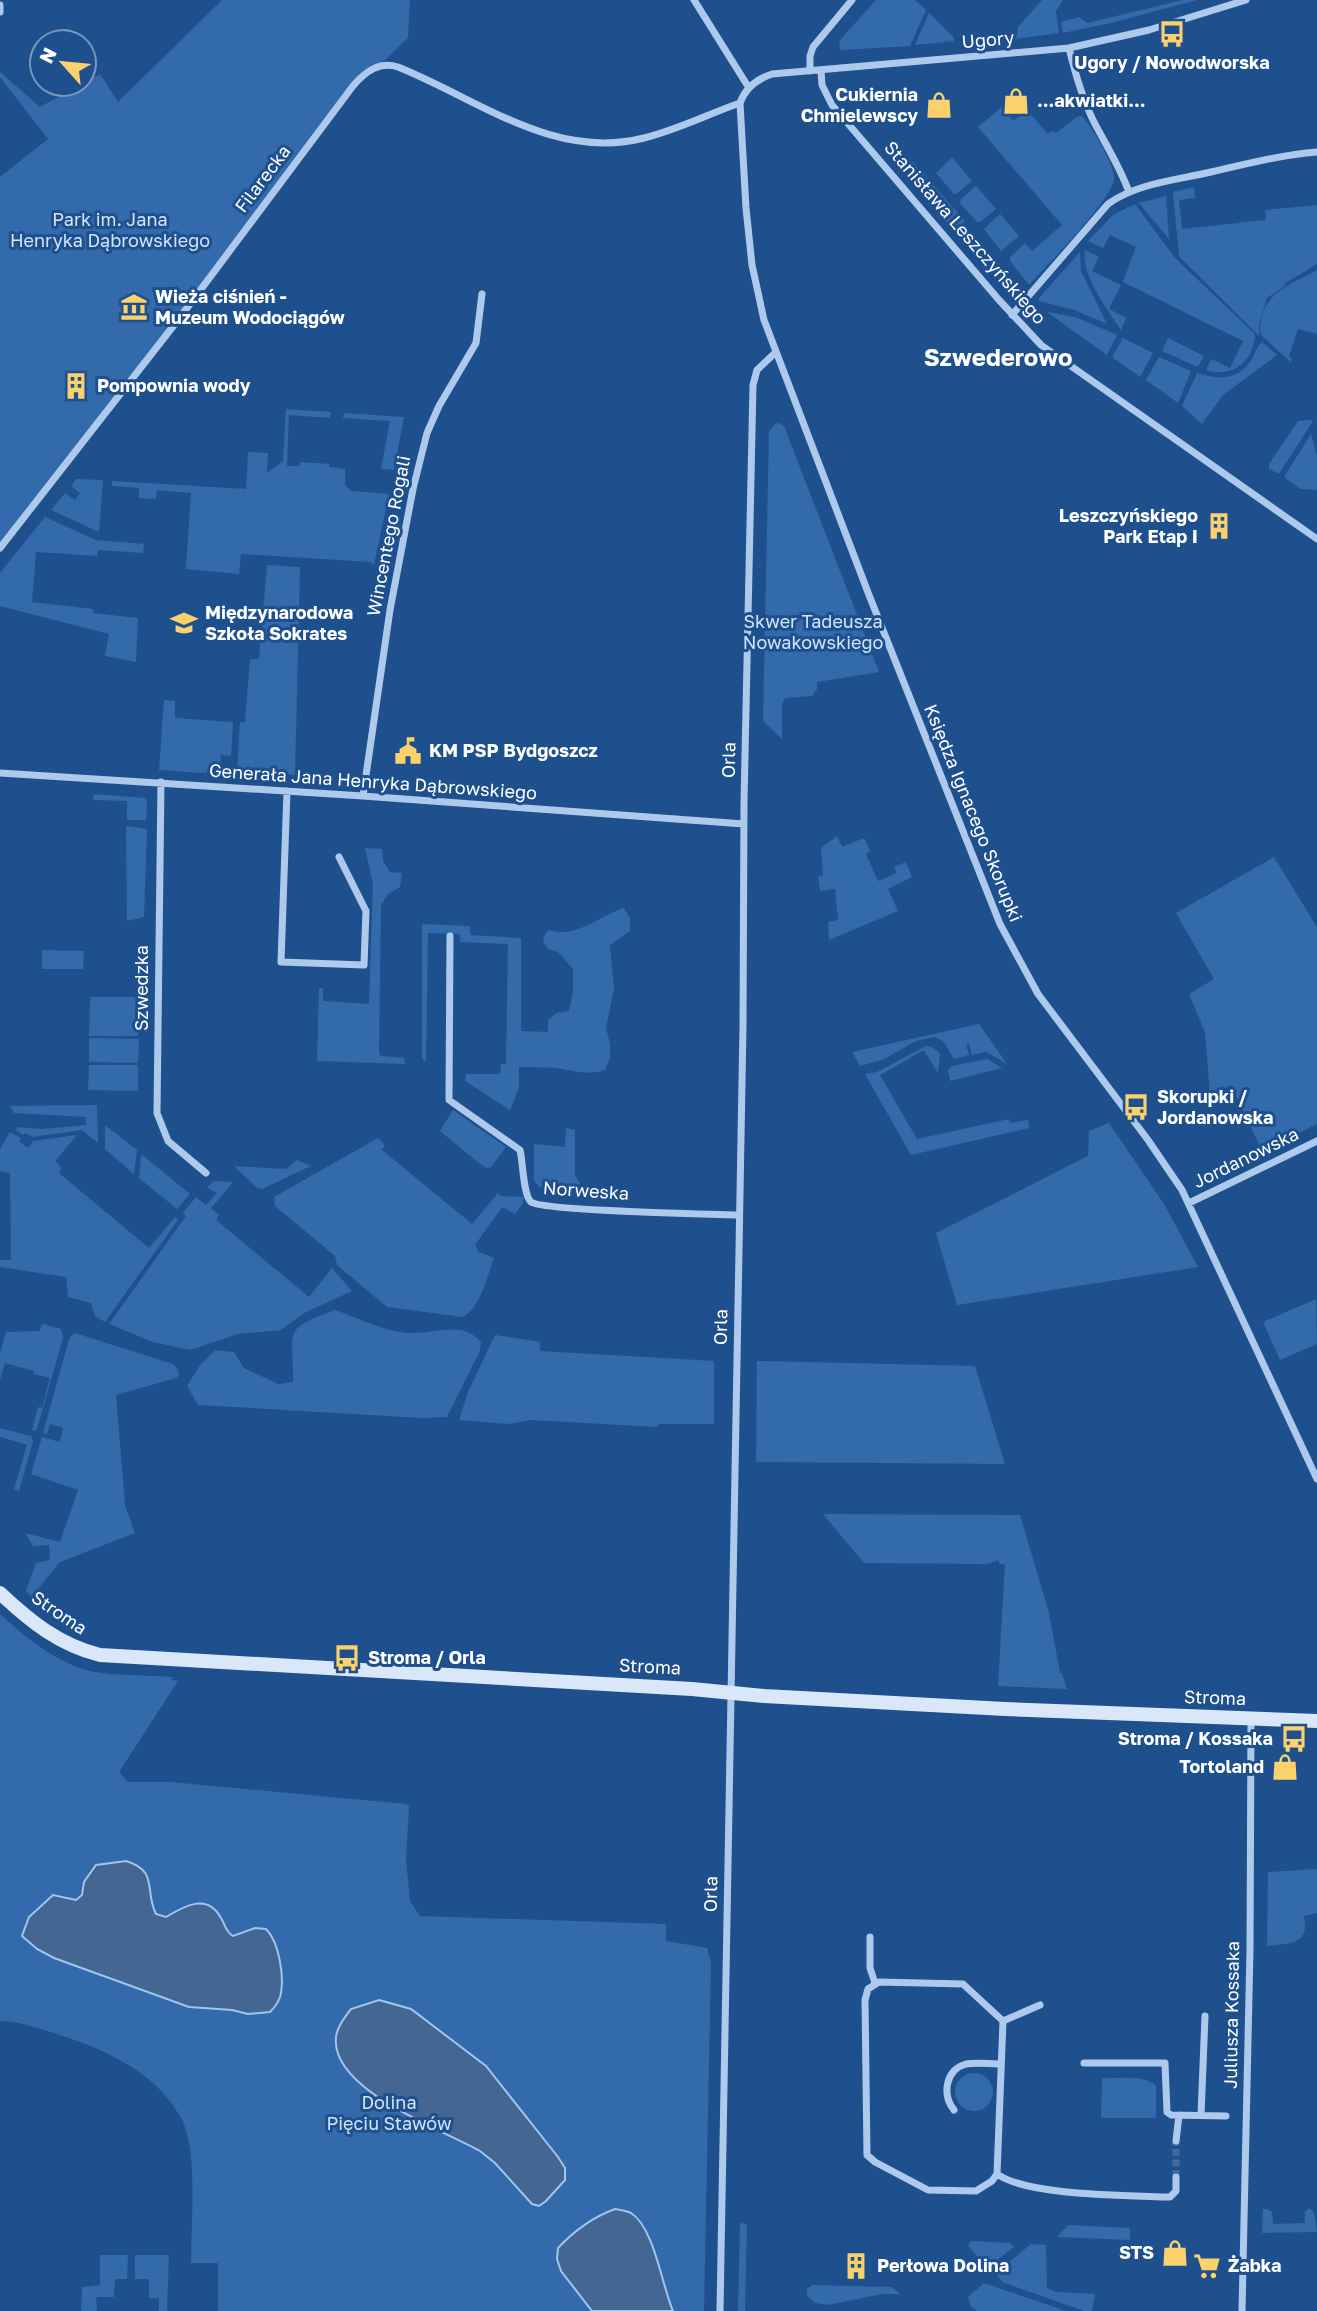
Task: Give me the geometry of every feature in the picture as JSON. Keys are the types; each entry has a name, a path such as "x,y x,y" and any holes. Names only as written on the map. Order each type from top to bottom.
{"street":[{"path":"694,0 749,88 740,103"},
{"path":"810,72 813,47 852,0"},
{"name":"Ugory","path":"749,88 758,79 772,74 1069,48 1149,30 1246,0"},
{"path":"0,5 0,12"},
{"path":"1069,48 1076,79 1094,120 1121,168 1129,192"},
{"name":"Filarecka","path":"0,548 178,320 362,75 384,65 398,67 528,127 585,144 617,143 645,138 740,103"},
{"name":"Stanisława Leszczyńskiego","path":"821,71 822,85 832,104 1041,345 1317,539"},
{"name":"Księdza Ignacego Skorupki","path":"740,103 752,265 764,320 869,595 1000,923 1038,994 1182,1189 1317,1479"},
{"path":"1012,314 1108,204 1129,192 1267,160 1317,152"},
{"name":"Wincentego Rogali","path":"363,796 386,631 413,489 430,425 476,343 482,294"},
{"name":"Orla","path":"720,2311 753,385 757,370 776,352"},
{"name":"Generała Jana Henryka Dąbrowskiego","path":"0,773 744,824"},
{"name":"Szwedzka","path":"161,782 157,1112 168,1141 206,1172"},
{"path":"287,791 281,962 364,965 366,911 339,857"},
{"name":"Norweska","path":"450,936 449,1100 520,1150 526,1194 534,1204 739,1215"},
{"name":"Jordanowska","path":"1189,1203 1317,1142"},
{"name":"Stroma","path":"0,1593 30,1620 63,1643 100,1655 1048,1711 1317,1721"},
{"name":"Juliusza Kossaka","path":"1242,2311 1250,1964 1251,1719"},
{"path":"870,1937 871,1973 875,1983"},
{"path":"875,1983 963,1984 1003,2021 997,2174 992,2182 976,2191 928,2190 867,2155 865,2000 868,1989 875,1983"},
{"path":"1003,2021 1040,2005"},
{"path":"1201,2115 1205,2016"},
{"path":"1084,2063 1165,2063 1167,2112 1171,2115 1226,2116"},
{"path":"954,2110 947,2099 947,2092 950,2077 955,2071 967,2064 1000,2064"},
{"path":"1177,2141 1179,2115"},
{"path":"997,2174 1010,2181 1072,2193 1165,2197 1170,2197 1176,2191 1176,2177"}],"green space":[{"name":"Park im. Jana Henryka Dąbrowskiego","path":"222,0 410,0 408,38 385,60 368,71 0,548 0,177 48,139 0,77 0,72 40,107 56,98 98,98 100,74 118,102"},
{"path":"876,0 915,0 926,10 910,46 841,50 840,40"},
{"path":"1042,0 1063,0 1056,11 1059,33 1016,39 1018,27"},
{"path":"1183,0 1197,0 1063,33 1061,22 1079,17 1087,23"},
{"path":"929,13 954,38 954,41 915,45"},
{"path":"1002,107 1013,121 1027,110 1048,134 1052,131 1056,133 1082,116 1102,146 1114,179 1102,202 1029,285 1010,261 1010,257 1025,243 1032,251 1062,225 978,127"},
{"path":"952,157 972,181 956,194 936,173"},
{"path":"912,161 965,221 954,231 905,173 906,167"},
{"path":"976,186 996,209 980,222 960,203"},
{"path":"1194,187 1195,198 1179,200 1182,229 1266,220 1265,210 1317,205 1317,264 1267,298 1259,324 1259,336 1179,256 1173,192"},
{"path":"1166,196 1169,239 1139,203"},
{"path":"1135,204 1175,258 1255,334 1251,352 1240,366 1224,372 1206,370 1211,359 1230,368 1243,341 1123,282 1136,247 1110,235 1103,248 1088,241 1113,215"},
{"path":"1000,214 1019,236 1001,251 984,229"},
{"path":"1085,250 1099,257 1092,271 1121,285 1109,309 1126,318 1121,330 1091,280"},
{"path":"1080,252 1081,271 1107,324 1074,310 1039,301"},
{"path":"991,253 1022,294 1009,295 982,264"},
{"path":"1317,270 1317,334 1298,329 1289,356 1291,362 1262,336 1261,320 1264,310 1275,295"},
{"path":"1047,312 1075,317 1117,335 1107,355"},
{"path":"1123,338 1153,353 1140,377 1112,357"},
{"path":"1168,338 1204,356 1198,367 1162,351"},
{"path":"1262,342 1277,355 1223,395 1202,424 1182,406 1197,373 1226,377 1239,373 1250,362"},
{"path":"1159,357 1191,371 1178,403 1146,380"},
{"path":"286,409 331,412 330,418 289,415 287,466 299,466 300,462 329,464 329,467 345,469 345,485 351,491 389,494 374,565 370,562 241,554 239,574 186,569 191,493 157,490 156,499 139,498 139,488 112,486 112,481 246,489 248,452 268,453 267,473 283,461"},
{"path":"344,413 404,417 394,470 381,469 390,421 343,418"},
{"path":"1298,421 1313,421 1279,474 1269,469 1269,464"},
{"name":"Skwer Tadeusza Nowakowskiego","path":"779,423 784,426 879,672 817,682 817,689 812,696 785,698 782,704 782,739 763,721 769,431"},
{"path":"1311,434 1317,456 1317,490 1300,489 1284,477"},
{"path":"76,479 103,480 99,532 51,510 65,493 75,500 80,493 71,486"},
{"path":"45,517 96,540 144,544 143,553 98,550 97,556 36,552 32,602 93,609 93,613 138,618 136,662 105,656 109,634 0,606 0,573"},
{"path":"267,565 300,567 295,775 237,771 240,722 245,722 250,659 259,659"},
{"path":"164,700 175,701 175,718 233,722 231,756 221,755 220,769 204,773 159,770"},
{"path":"94,794 145,798 146,820 127,820 127,801 93,800"},
{"path":"126,826 147,829 144,917 127,921"},
{"path":"837,836 842,847 864,838 870,851 866,854 878,881 897,873 894,867 906,862 912,877 888,889 898,911 829,940 828,922 838,920 835,889 820,891 818,876 823,876 821,848"},
{"path":"365,848 382,849 383,861 390,872 402,873 400,887 388,894 381,905 379,1050 380,1056 404,1058 405,1064 317,1061 319,988 323,988 323,1001 369,1004 373,884"},
{"path":"1274,857 1317,927 1317,1124 1262,1151 1231,1085 1210,1095 1205,1032 1189,994 1214,979 1176,913"},
{"path":"624,908 630,918 630,931 610,945 614,989 606,1028 610,1058 605,1070 585,1073 554,1068 519,1067 519,1088 510,1110 465,1081 466,1074 500,1074 501,1064 506,1064 508,944 460,942 460,934 428,933 426,1062 422,1058 422,924 470,926 470,935 521,938 521,1031 548,1032 548,1020 557,1013 569,1011 573,992 573,969 558,952 548,949 543,942 545,934 549,930 559,932 578,929"},
{"path":"42,950 84,951 83,969 42,969"},
{"path":"90,997 139,997 138,1036 89,1036"},
{"path":"979,1024 1007,1064 986,1052 972,1055 969,1044 966,1045 969,1055 954,1059 943,1041 935,1037 916,1041 882,1060 860,1066 852,1052"},
{"path":"89,1038 139,1039 138,1063 89,1062"},
{"path":"926,1046 940,1053 938,1073 924,1050 880,1075 917,1139 1009,1119 1011,1123 1028,1120 1029,1128 911,1155 865,1074 877,1072"},
{"path":"987,1059 1002,1068 950,1081 948,1070 952,1066"},
{"path":"89,1065 138,1065 138,1091 88,1090"},
{"path":"97,1105 98,1143 82,1130 33,1137 25,1133 23,1135 16,1130 17,1127 42,1129 86,1125 86,1117 14,1113 10,1106"},
{"path":"453,1110 506,1147 491,1167 480,1164 440,1131"},
{"path":"1109,1123 1164,1204 1198,1267 957,1305 936,1233 1088,1156 1089,1131"},
{"path":"105,1125 137,1150 134,1174 105,1149"},
{"path":"566,1128 575,1130 575,1176 580,1183 574,1195 547,1191 534,1181 534,1144 565,1147"},
{"path":"10,1132 21,1138 19,1141 28,1148 33,1141 77,1135 55,1161 62,1168 59,1173 149,1248 175,1217 178,1220 105,1322 95,1316 91,1303 68,1297 66,1277 0,1267 0,1260 11,1260 10,1173 0,1171 0,1149"},
{"path":"378,1138 385,1145 382,1150 472,1224 498,1193 500,1196 524,1197 515,1214 502,1207 475,1245 479,1252 494,1258 479,1299 463,1317 387,1307 337,1265 335,1256 275,1206 274,1197"},
{"path":"141,1154 190,1194 177,1209 139,1178"},
{"path":"297,1160 311,1166 262,1189 257,1188 234,1166 286,1169"},
{"path":"213,1181 233,1182 211,1208 219,1215 216,1220 309,1297 332,1268 352,1291 304,1313 281,1330 238,1334 190,1350 153,1342 109,1324 186,1216 183,1213 196,1197 206,1205 217,1193 207,1188"},
{"path":"1316,1299 1317,1344 1280,1360 1263,1322"},
{"path":"335,1310 399,1332 457,1330 474,1335 481,1342 480,1351 447,1417 422,1418 198,1405 187,1386 200,1365 215,1350 234,1352 244,1368 278,1384 293,1382 294,1334 305,1323"},
{"path":"43,1324 61,1329 63,1338 37,1429 35,1431 32,1430 38,1407 42,1408 50,1378 5,1363 0,1380 0,1353 6,1332 39,1331"},
{"path":"75,1333 173,1364 179,1375 116,1395 125,1505 135,1533 60,1562 31,1597 26,1590 36,1563 50,1560 49,1545 33,1546 25,1533 60,1542 78,1490 31,1474 42,1437 60,1442 63,1428 50,1424 47,1434 43,1433 68,1343"},
{"path":"495,1335 540,1342 540,1351 714,1361 714,1424 658,1424 658,1427 531,1420 508,1424 459,1420 468,1392"},
{"path":"757,1361 975,1366 1005,1464 756,1462"},
{"path":"0,1428 31,1436 33,1441 19,1491 14,1489 27,1445 0,1437"},
{"path":"823,1514 1020,1515 1049,1613 1060,1673 1067,1689 998,1686 1005,1564 1000,1564 998,1560 988,1564 864,1563"},
{"name":"Dolina Pięciu Stawów","path":"0,1614 40,1647 74,1666 105,1673 173,1677 171,1680 178,1681 119,1772 128,1782 170,1782 406,1804 409,1806 406,1859 410,1901 420,1916 666,1924 666,1941 707,1948 711,1963 704,2311 218,2311 218,2263 191,2263 190,2150 182,2120 171,2102 141,2073 105,2052 35,2027 0,2021"},
{"path":"1317,1869 1317,1913 1304,1916 1305,1926 1301,1938 1290,1943 1267,1946 1268,1872"},
{"path":"974,2073 987,2079 993,2092 987,2105 974,2111 961,2105 955,2092 961,2079"},
{"path":"1102,2078 1138,2078 1151,2082 1156,2086 1156,2118 1101,2118"},
{"path":"1309,2208 1314,2212 1317,2232 1262,2233 1263,2209 1272,2212 1273,2224 1305,2223 1305,2212"},
{"path":"740,2223 747,2224 745,2311 738,2311"},
{"path":"1068,2225 1130,2228 1130,2240 1057,2237"},
{"path":"971,2241 1010,2243 1014,2247 988,2267 968,2246"},
{"path":"1031,2244 1046,2245 1047,2288 1056,2292 1095,2294 1092,2311 1084,2311 1002,2282 996,2274 998,2271"},
{"path":"100,2255 128,2255 127,2279 115,2279 114,2297 96,2297 97,2311 81,2311 82,2287 100,2285"},
{"path":"135,2255 169,2255 167,2311 159,2311 159,2298 149,2298 149,2279 135,2279"},
{"path":"983,2284 1066,2311 977,2311 971,2307 968,2297"},
{"path":"812,2285 891,2287 901,2294 882,2294 828,2305 815,2303 807,2296 807,2289"}],"shaded area":[{"path":"126,1861 143,1870 147,1876 156,1914 166,1917 187,1906 202,1904 215,1910 233,1936 255,1928 266,1929 280,1959 282,1977 280,1999 270,2012 248,2014 189,2007 54,1958 37,1949 22,1936 29,1917 53,1895 76,1900 82,1895 84,1882 96,1865"},
{"path":"379,2000 411,2009 486,2066 565,2168 565,2180 546,2201 539,2206 532,2204 495,2163 480,2151 392,2106 369,2091 351,2074 339,2056 336,2037 338,2030 351,2009"},
{"path":"615,2209 631,2213 646,2231 673,2311 592,2311 561,2271 557,2259 558,2248 584,2225"}],"tunnel":[{"path":"1176,2141 1176,2177"}],"place":[{"name":"Ugory / Nowodworska","path":"1172,34"},
{"name":"...akwiatki...","path":"1016,101"},
{"name":"Cukiernia Chmielewscy","path":"939,105"},
{"name":"Wieża ciśnień - Muzeum Wodociągów","path":"134,307"},
{"name":"Pompownia wody","path":"76,386"},
{"name":"Leszczyńskiego Park Etap I","path":"1219,526"},
{"name":"Międzynarodowa Szkoła Sokrates","path":"184,623"},
{"name":"KM PSP Bydgoszcz","path":"408,751"},
{"name":"Skorupki / Jordanowska","path":"1136,1107"},
{"name":"Stroma / Orla","path":"347,1658"},
{"name":"Stroma / Kossaka","path":"1294,1739"},
{"name":"Tortoland","path":"1285,1767"},
{"name":"STS","path":"1175,2253"},
{"name":"Perłowa Dolina","path":"856,2266"},
{"name":"Żabka","path":"1207,2266"}],"district":[{"name":"Szwederowo","path":"998,358"}]}
